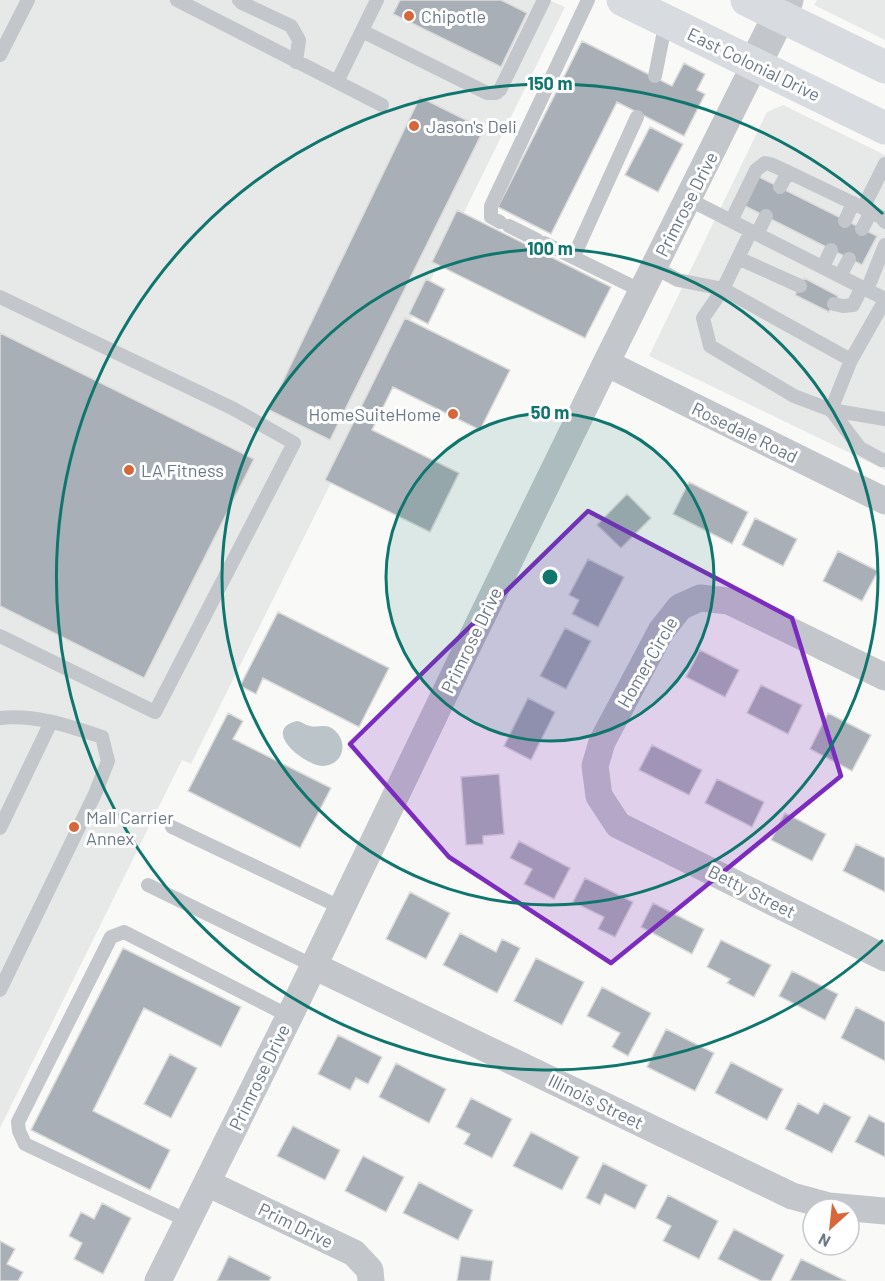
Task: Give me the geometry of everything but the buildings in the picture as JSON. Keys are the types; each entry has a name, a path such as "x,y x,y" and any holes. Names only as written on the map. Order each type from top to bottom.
{"highway":[{"name":"East Colonial Drive","path":"623,0 885,128"},
{"path":"747,0 783,8 885,67"}],"street":[{"name":"Primrose Drive","path":"158,1281 314,966 606,363 783,8"},
{"name":"Rosedale Road","path":"606,363 885,501"},
{"name":"Homer Circle","path":"618,825 599,796 595,766 602,742 662,631 680,606 700,598 729,601 885,677"},
{"name":"Betty Street","path":"618,825 885,958"},
{"name":"Illinois Street","path":"314,966 792,1196 829,1206 885,1211"},
{"name":"Prim Drive","path":"207,1183 354,1253 370,1270 370,1281"}],"lane":[{"path":"0,55 27,0"},
{"path":"177,0 382,105"},
{"path":"239,0 291,26 299,40 296,62"},
{"path":"337,82 377,0"},
{"path":"362,31 487,93 496,93 500,90 544,0"},
{"path":"588,0 491,206 491,217 573,256 648,279 678,280 723,289 851,360"},
{"path":"655,76 666,21"},
{"path":"573,256 637,117"},
{"path":"731,221 756,170 765,163 862,208 885,222"},
{"path":"845,221 862,208 885,164"},
{"path":"780,187 788,172"},
{"path":"688,199 885,300 851,360 831,410"},
{"path":"862,208 862,229"},
{"path":"766,216 703,318 710,346 794,396 831,410 885,419"},
{"path":"834,304 843,306 853,304 865,289 885,245"},
{"path":"823,267 831,250"},
{"path":"738,258 800,286"},
{"path":"840,276 849,259"},
{"path":"0,297 232,408 294,443 155,712 0,636"},
{"path":"831,410 860,448 885,460"},
{"path":"0,718 12,717 51,722 102,737 108,761 95,794 0,990"},
{"path":"0,828 51,722"},
{"path":"172,826 342,908"},
{"path":"148,885 314,966"},
{"path":"188,1221 25,1144 18,1122 111,936 124,932 289,1016"}],"highlighted area":[{"path":"588,511 792,618 841,776 611,963 449,857 350,744"}],"shaded area":[{"path":"0,0 549,0 565,7 191,764 182,760 0,1128"},
{"path":"817,0 885,0 885,40 814,5"},
{"path":"783,105 885,155 885,470 649,356 767,112"},
{"path":"297,721 310,726 327,726 333,729 341,740 340,757 330,765 323,766 297,754 289,747 283,732 287,726"}],"place":[{"name":"Chipotle","path":"409,16"},
{"name":"Jason's Deli","path":"414,126"},
{"name":"HomeSuiteHome","path":"453,414"},
{"name":"LA Fitness","path":"129,470"},
{"name":"Mall Carrier Annex","path":"74,827"}]}
